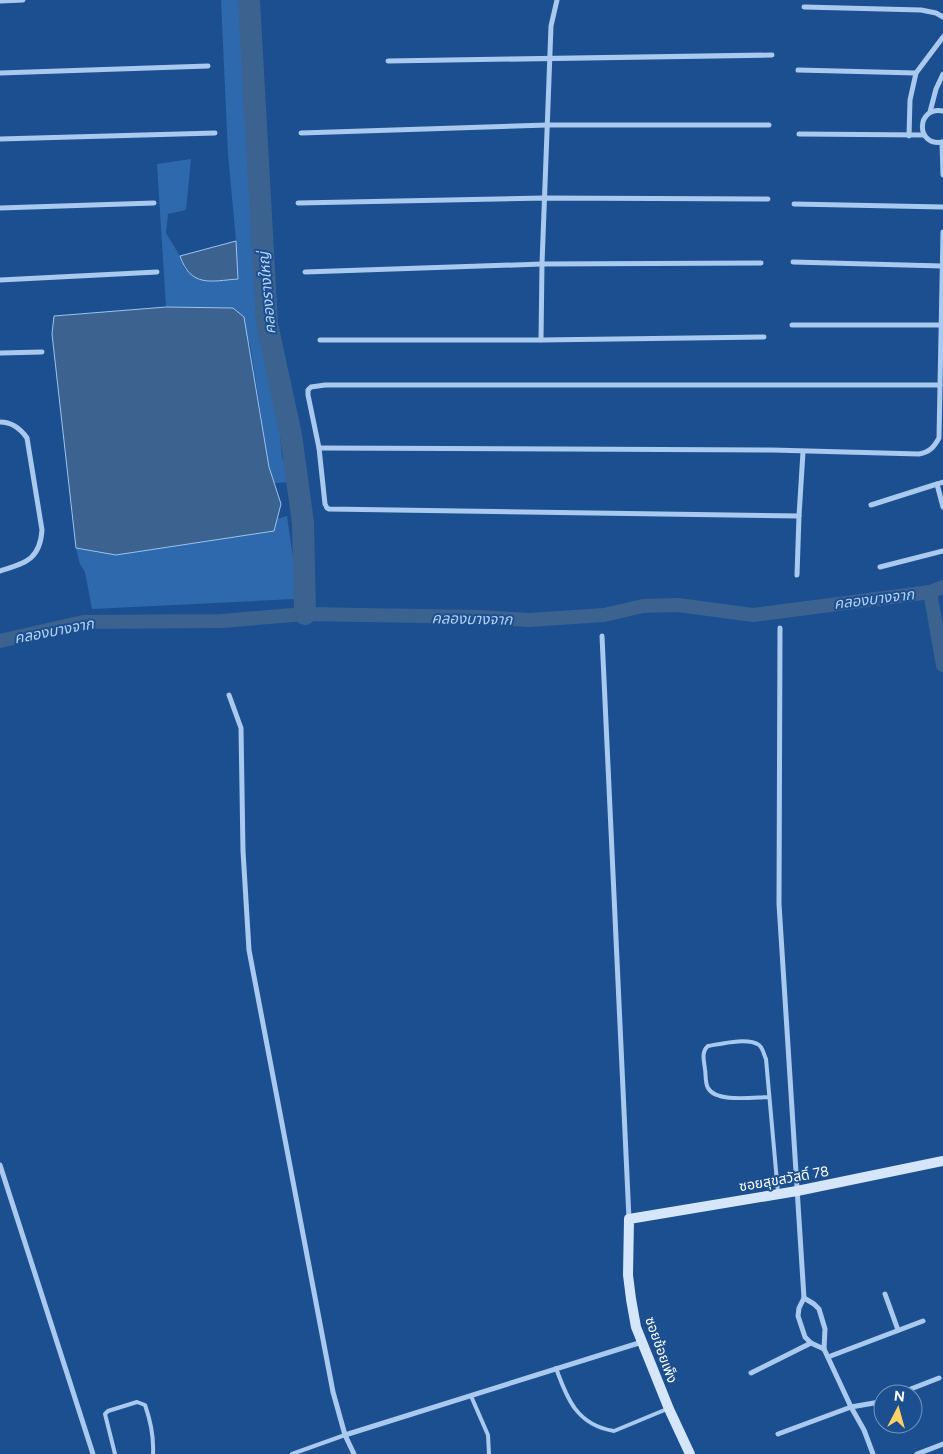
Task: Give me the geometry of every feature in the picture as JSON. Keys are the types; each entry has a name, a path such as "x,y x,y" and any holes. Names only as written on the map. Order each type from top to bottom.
{"street":[{"path":"0,1 23,0"},
{"path":"541,340 544,198 551,26 557,0"},
{"path":"804,7 921,10 936,13 943,17"},
{"path":"909,136 910,100 916,73 943,37"},
{"path":"388,61 772,55"},
{"path":"0,73 208,66"},
{"path":"798,70 916,73"},
{"path":"930,112 936,89 943,74"},
{"path":"943,111 930,112 922,122 924,135 932,142 943,142 943,175"},
{"path":"301,133 547,125 769,125"},
{"path":"0,139 214,133"},
{"path":"799,134 924,135"},
{"path":"298,203 544,198 768,199"},
{"path":"0,208 154,203"},
{"path":"794,204 943,206"},
{"path":"319,448 772,450 927,453 940,438 942,407 940,386 943,232"},
{"path":"793,262 942,266"},
{"path":"305,272 542,264 761,263"},
{"path":"0,280 157,272"},
{"path":"792,325 942,326"},
{"path":"320,340 764,337"},
{"path":"0,353 42,352"},
{"path":"799,516 329,509 326,508 325,504 319,448 308,390 317,385 940,386"},
{"path":"0,422 6,422 20,428 26,438 42,530 41,543 32,558 22,564 0,571"},
{"path":"796,575 803,452"},
{"path":"871,505 943,482"},
{"path":"937,484 943,507"},
{"path":"880,567 943,552"},
{"path":"780,628 779,904 804,1298 799,1308 798,1316 805,1337 811,1343 824,1349"},
{"path":"602,636 629,1219"},
{"path":"229,696 241,728 244,860 249,950 333,1392 345,1435 354,1454"},
{"name":"ซอยสุขสวัสดิ์ 78","path":"629,1219 797,1191 943,1161"},
{"path":"0,1165 93,1454"},
{"name":"ซอยช้อยเพ็ง","path":"629,1219 628,1275 636,1327 669,1409 690,1454"},
{"path":"885,1294 898,1330"},
{"path":"804,1298 819,1308 825,1329 824,1349 864,1430 873,1454"},
{"path":"828,1357 923,1321"},
{"path":"345,1435 643,1342"},
{"path":"751,1373 811,1343"},
{"path":"923,1384 939,1378"},
{"path":"778,1434 851,1407 873,1403"},
{"path":"917,1454 943,1444"}],"lane":[{"path":"769,1097 729,1098 712,1093 707,1085 705,1049 708,1046 736,1042 758,1044 761,1047 766,1059 778,1194"},
{"path":"556,1368 569,1401 577,1412 590,1422 605,1429 614,1431 669,1409"},
{"path":"471,1396 488,1435 489,1454"},
{"path":"115,1454 105,1414 108,1411 137,1402 145,1405 152,1425 154,1438 153,1454"},
{"path":"292,1454 345,1435"}],"shaded area":[{"path":"221,0 239,0 253,243 266,348 277,398 282,457 292,482 274,483 269,467 250,344 233,308 166,307 157,164 191,159 186,210 168,214 166,233 180,256 185,270 238,279 228,154"},
{"path":"236,241 238,279 211,281 196,278 190,273 180,256"},
{"path":"166,307 233,308 244,317 269,467 281,504 274,531 116,555 76,548 52,334 54,316"},
{"path":"287,516 298,593 294,599 92,609 85,572 80,564 76,548 116,555 274,531 277,519"}],"waterway":[{"name":"คลองรางใหญ่","path":"249,0 267,324 291,435 303,523 305,614"},
{"name":"คลองบางจาก","path":"0,641 83,622 222,621 305,614 480,617 529,620 604,615 643,606 678,605 753,615 930,592 943,587"},
{"path":"930,592 943,665"}]}
